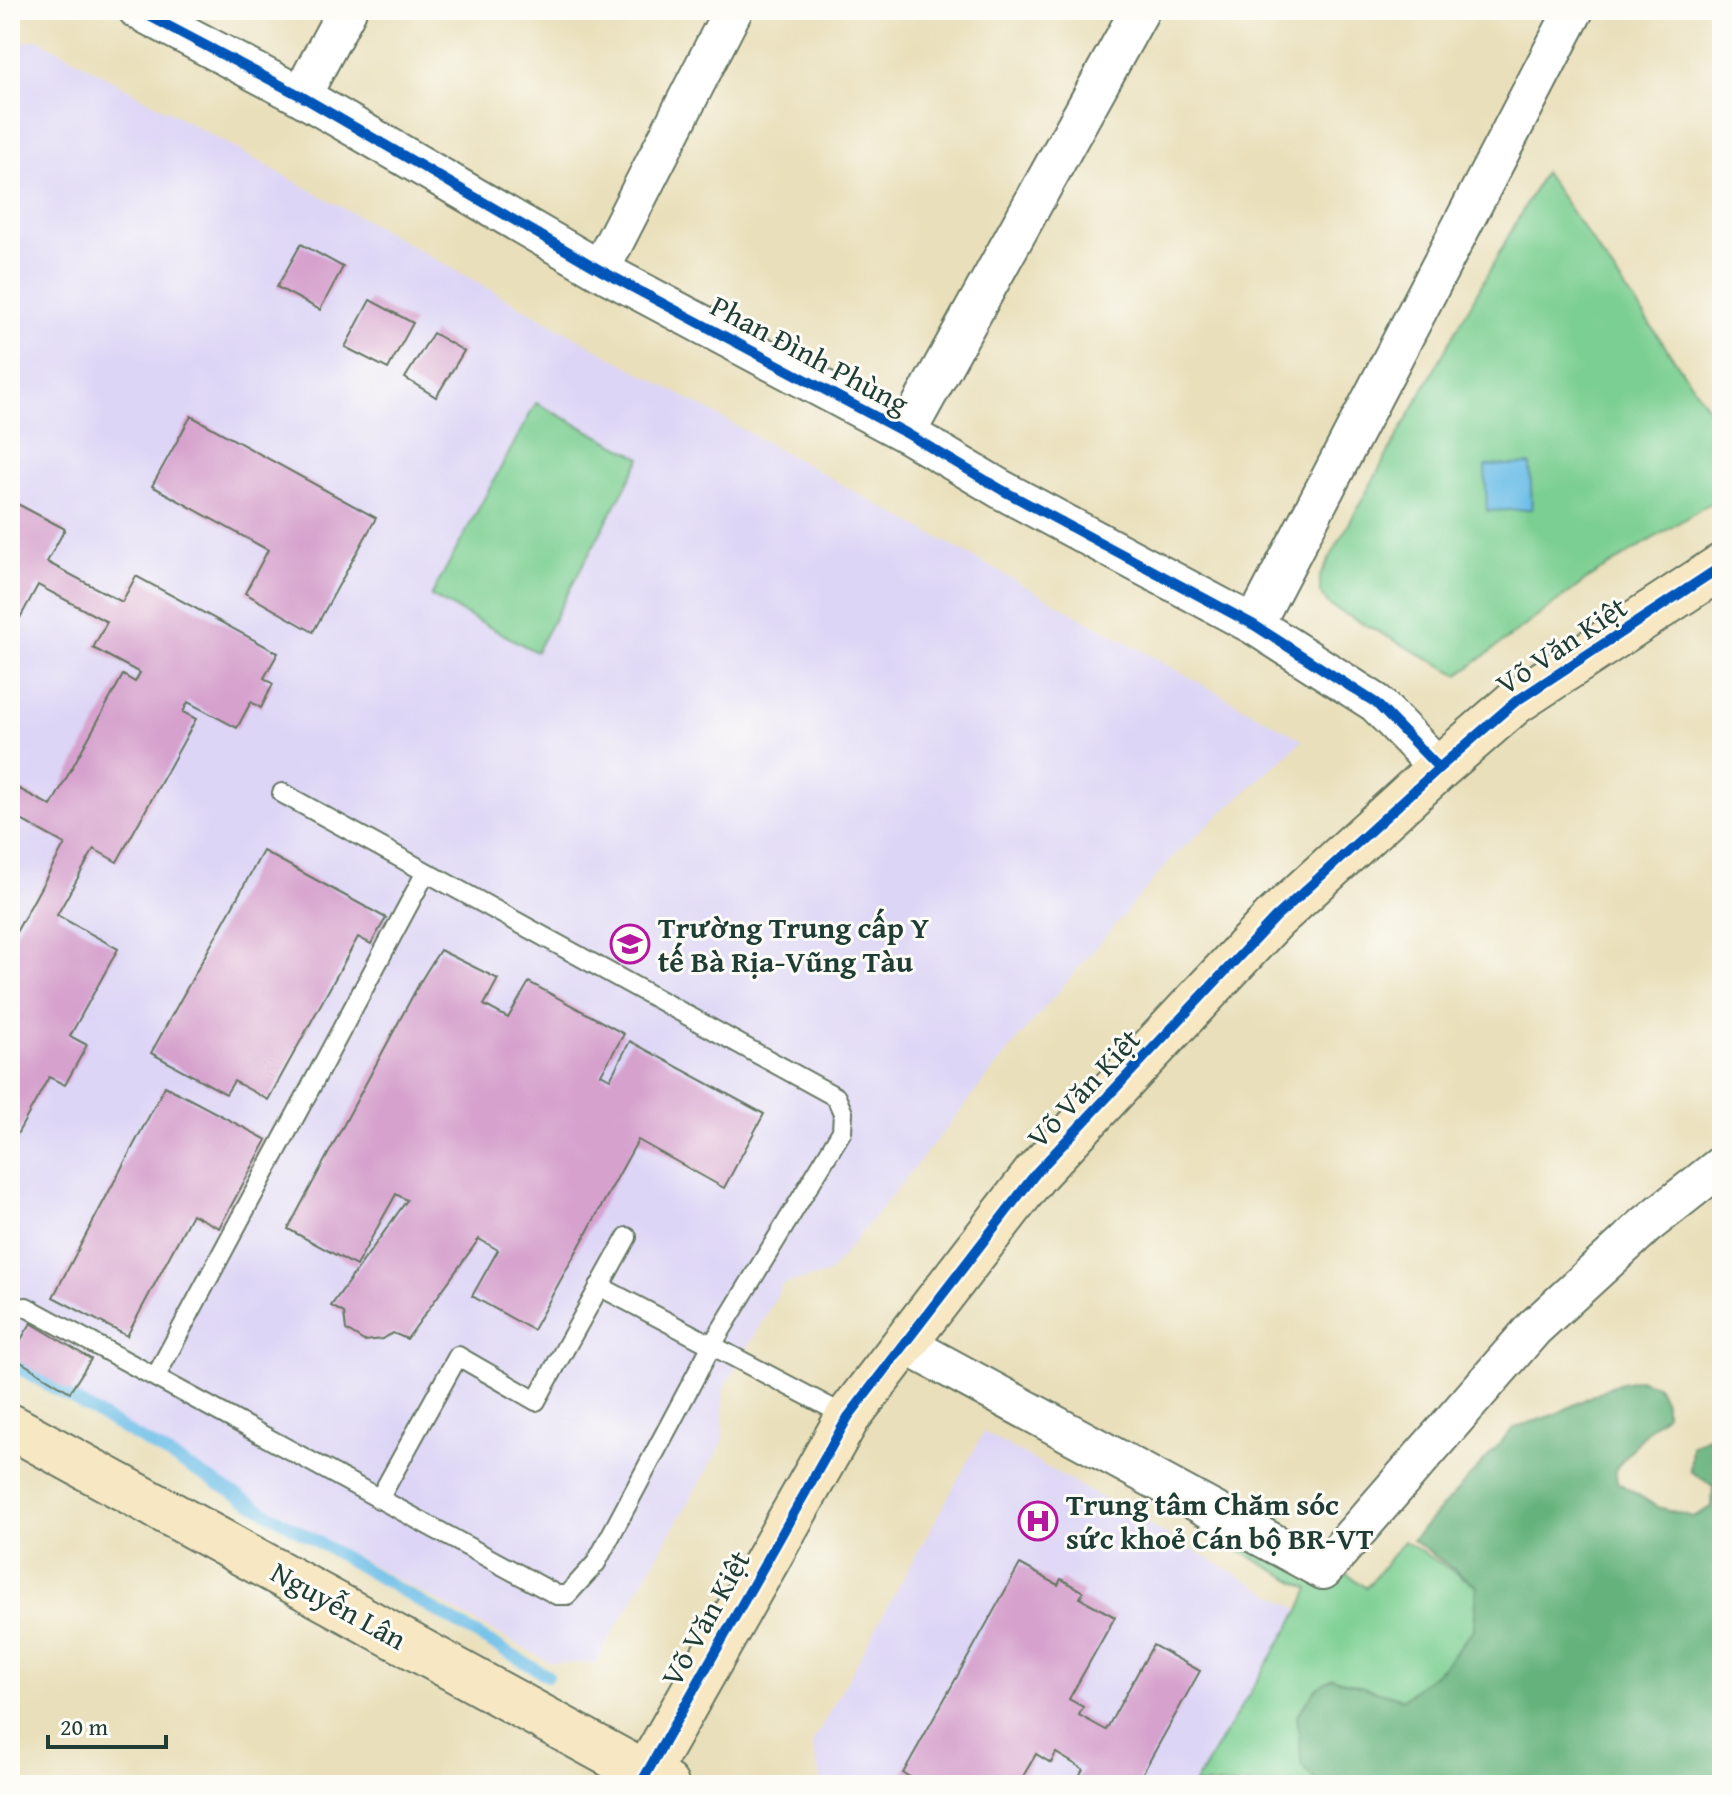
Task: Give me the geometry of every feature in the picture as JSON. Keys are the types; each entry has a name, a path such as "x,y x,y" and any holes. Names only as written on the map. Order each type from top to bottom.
{"street":[{"name":"Phan Đình Phùng","path":"138,10 301,96 600,270 906,433 1002,490 1254,625 1376,703 1439,768"},
{"path":"301,96 347,10"},
{"path":"600,270 733,10"},
{"path":"906,433 1140,10"},
{"path":"1254,625 1574,10"},
{"name":"Võ Văn Kiệt","path":"651,1781 848,1417 1047,1162 1275,918 1439,768 1515,702 1722,566"},
{"path":"903,1343 1323,1570 1534,1328 1646,1225 1722,1165"},
{"name":"Nguyễn Lân","path":"10,1426 651,1781"}],"lane":[{"path":"26,1307 557,1595 567,1595 596,1563 712,1345 842,1131 843,1113 836,1097 282,793"},
{"path":"156,1376 426,872"},
{"path":"379,1499 458,1356 536,1401 627,1237"},
{"path":"599,1286 848,1417"}],"shaded area":[{"name":"Trường Trung cấp Y tế Bà Rịa-Vũng Tàu","path":"38,39 1303,740 1174,856 1024,1032 828,1274 783,1284 723,1391 723,1442 596,1663 551,1663 10,1368 10,46"},
{"name":"Trung tâm Chăm sóc sức khoẻ Cán bộ BR-VT","path":"984,1432 1300,1610 1194,1785 822,1785 812,1744"}],"green space":[{"path":"1544,172 1722,428 1722,496 1589,578 1459,675 1330,606 1320,593 1320,576"},
{"path":"536,403 641,458 536,652 431,596"},
{"path":"1638,1379 1657,1385 1665,1402 1665,1414 1615,1470 1617,1482 1658,1507 1693,1517 1712,1507 1713,1486 1690,1471 1692,1446 1722,1428 1722,1785 1320,1785 1302,1766 1297,1715 1316,1689 1332,1678 1403,1699 1443,1667 1474,1629 1477,1586 1412,1540 1514,1428 1556,1414 1611,1386"},
{"path":"1272,1518 1366,1588 1404,1541 1477,1586 1474,1629 1443,1667 1403,1699 1332,1678 1320,1785 1194,1785 1300,1610 1309,1589 1239,1551"}],"water":[{"path":"1530,464 1532,509 1487,511 1485,466"}],"building":[{"path":"301,244 343,267 320,310 277,287"},
{"path":"370,300 413,323 388,369 345,347"},
{"path":"433,333 464,351 436,397 405,378"},
{"path":"191,416 376,518 313,632 245,593 268,550 152,486"},
{"path":"10,500 65,529 47,562 122,602 136,576 278,653 264,678 273,684 261,708 251,702 237,728 188,702 183,712 196,719 117,862 94,849 57,915 118,949 70,1036 87,1045 65,1085 49,1077 10,1147 10,943 65,844 10,814 10,784 51,806 123,675 135,682 140,673 93,648 107,622 38,585 10,636"},
{"path":"263,851 386,918 371,944 358,937 268,1100 234,1081 226,1094 151,1053"},
{"path":"440,950 498,979 484,1005 508,1018 529,982 624,1034 601,1074 610,1079 630,1041 764,1114 724,1188 638,1140 533,1330 472,1296 498,1250 479,1239 407,1339 393,1333 382,1339 364,1341 346,1330 344,1313 331,1306 407,1200 396,1194 356,1266 288,1229"},
{"path":"165,1086 267,1140 219,1228 192,1214 127,1336 53,1297"},
{"path":"31,1323 91,1359 70,1392 11,1356"},
{"path":"1020,1564 1058,1585 1061,1579 1083,1592 1080,1598 1115,1617 1069,1699 1083,1707 1079,1715 1106,1730 1153,1645 1200,1671 1136,1785 1074,1785 1083,1769 1056,1753 1051,1763 1036,1754 1018,1785 924,1785 903,1773"}],"waterway":[{"path":"10,1363 548,1676"}],"cycle path":[{"path":"138,10 301,96 600,270 906,433 1002,490 1254,625 1376,703 1439,768"},
{"path":"640,1785 848,1417 1036,1173 1275,918 1439,768 1515,702 1722,566"}],"place":[{"name":"Trường Trung cấp Y tế Bà Rịa-Vũng Tàu","path":"630,944"},
{"name":"Trung tâm Chăm sóc sức khoẻ Cán bộ BR-VT","path":"1038,1521"}]}
